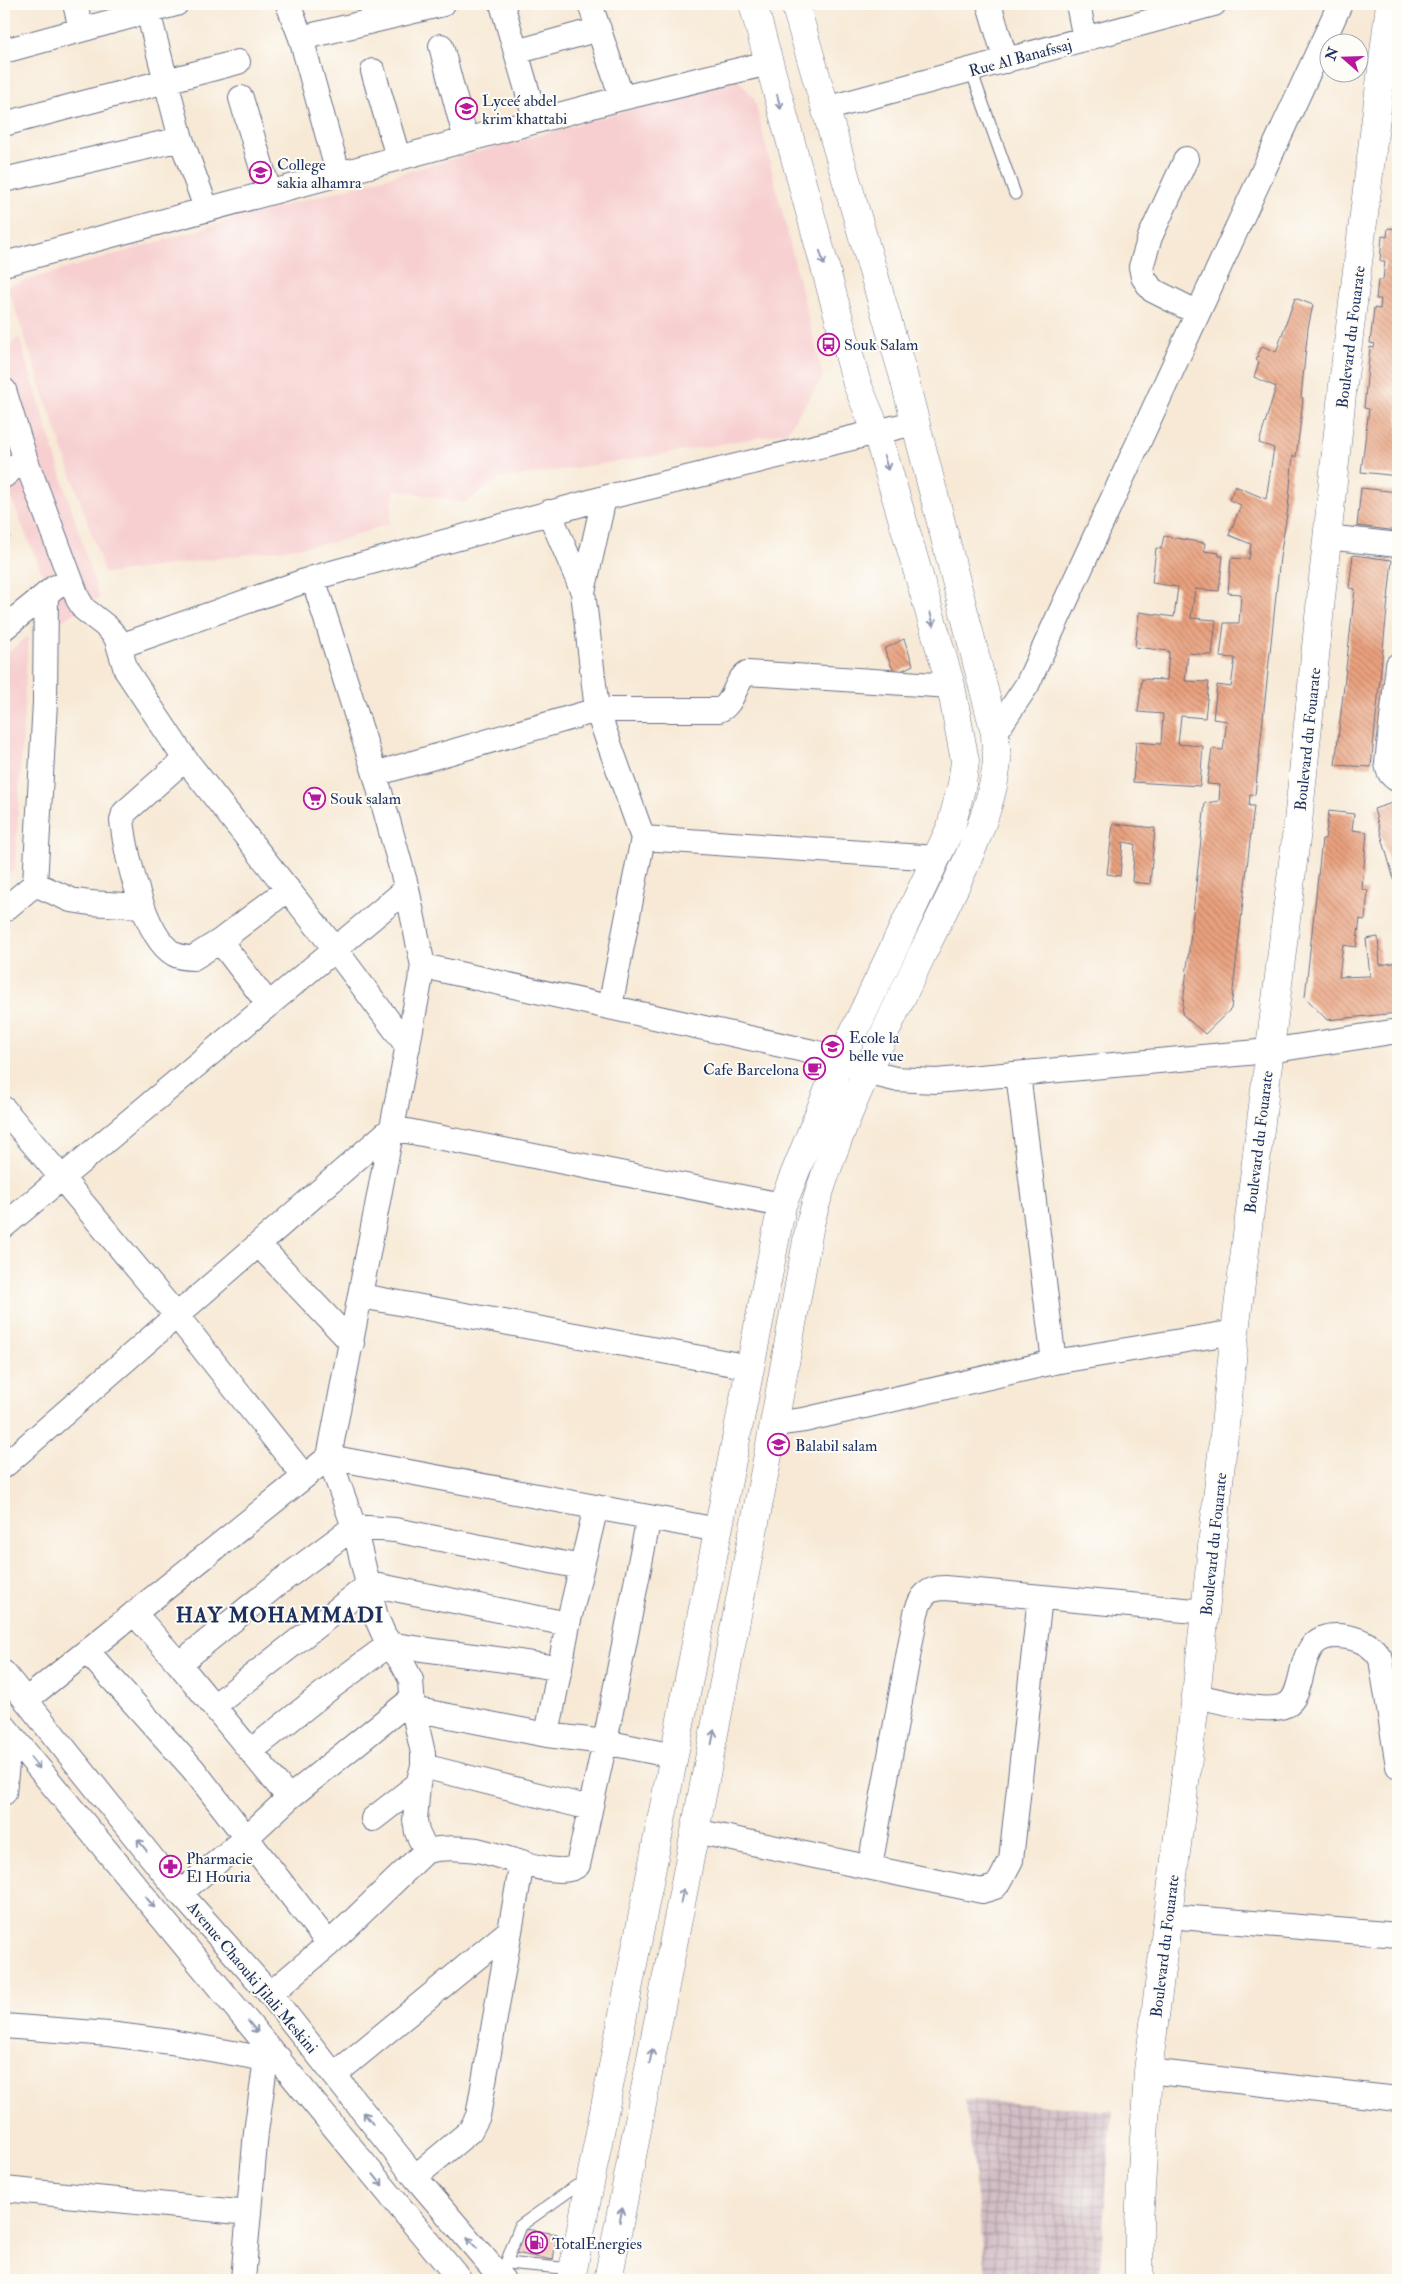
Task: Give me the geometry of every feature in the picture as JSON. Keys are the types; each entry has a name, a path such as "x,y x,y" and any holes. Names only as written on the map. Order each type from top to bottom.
{"main road":[{"path":"572,2274 782,1205 840,1060 951,827 965,761 951,686 877,432 857,384 753,4"},
{"path":"608,2280 774,1424 810,1224 818,1192 866,1072 954,887 988,800 997,760 995,733 914,423 903,374 795,4"},
{"name":"Boulevard du Fouarate","path":"1139,2280 1139,2222 1148,2071 1206,1612 1235,1332 1298,822 1345,374 1390,4"}],"street":[{"path":"75,4 81,28"},
{"path":"4,51 147,7 176,4"},
{"path":"288,4 301,38 338,173"},
{"path":"301,38 439,4"},
{"path":"502,4 536,121"},
{"path":"590,4 622,98"},
{"path":"989,4 1006,61"},
{"path":"1078,4 1085,39"},
{"name":"Rue Al Banafssaj","path":"825,109 1214,4"},
{"path":"995,733 1027,685 1340,4"},
{"path":"147,7 181,139 206,208"},
{"path":"516,52 599,29"},
{"path":"441,46 466,140"},
{"path":"4,124 238,62"},
{"path":"4,264 206,208 622,98 769,63"},
{"path":"373,71 398,158"},
{"path":"241,98 269,192"},
{"path":"4,180 181,139"},
{"path":"1186,160 1150,237 1141,267 1142,277 1152,290 1198,313"},
{"path":"4,390 17,452 78,598 84,608 116,637 126,670 185,759 335,949 408,1047"},
{"path":"120,646 312,578 549,512 914,423"},
{"path":"4,476 17,452"},
{"path":"583,592 604,498"},
{"path":"549,512 583,592 597,710 643,838 610,1007"},
{"path":"1327,536 1398,545"},
{"path":"4,628 70,576"},
{"path":"312,578 375,774 407,889 423,966 329,1457 354,1527 370,1584 376,1617 408,1673 422,1743 421,1775 415,1820 417,1832 426,1851"},
{"path":"4,910 35,884 45,702 46,594"},
{"path":"1398,665 1387,763 1388,770 1393,778 1398,780"},
{"path":"375,774 597,710 719,710 727,705 741,678 747,673 951,686"},
{"path":"185,759 124,813 122,821 141,906 164,947 175,955 193,958 220,941 288,889"},
{"path":"643,838 937,858"},
{"path":"35,884 71,900 141,906"},
{"path":"4,1226 407,889"},
{"path":"220,941 269,1005"},
{"path":"423,966 840,1060 866,1072 895,1079 936,1081 1269,1051 1398,1031"},
{"path":"1018,1074 1054,1362"},
{"path":"4,1109 177,1316 304,1476"},
{"path":"392,1128 782,1205"},
{"path":"4,1466 392,1128"},
{"path":"259,1245 352,1343"},
{"path":"361,1296 750,1367"},
{"path":"774,1424 804,1420 1054,1362 1235,1332"},
{"path":"26,1700 329,1457 718,1530"},
{"path":"547,1735 568,1624 596,1507"},
{"path":"270,1994 329,1944 426,1851 443,1847 465,1849 548,1869 567,1871 573,1869 581,1856 649,1517"},
{"path":"179,1664 280,1582 354,1527 395,1530 581,1566"},
{"path":"214,1706 370,1584 568,1624"},
{"path":"870,1866 919,1602 925,1593 934,1588 945,1588 1206,1612"},
{"path":"695,1831 870,1866 982,1891 994,1887 1007,1872 1011,1860 1040,1597"},
{"path":"134,1613 252,1750 289,1798"},
{"path":"1196,1696 1255,1707 1280,1707 1289,1704 1294,1696 1308,1652 1315,1643 1333,1636 1358,1639 1371,1646 1381,1659 1398,1766"},
{"path":"252,1750 330,1688 390,1644 435,1652 526,1662 560,1669"},
{"path":"87,1651 171,1742 329,1944"},
{"name":"Avenue Chaouki Jilali Meskini","path":"4,1673 180,1892 270,1994 415,2177 502,2272"},
{"path":"413,1704 547,1735 605,1742 674,1756"},
{"path":"180,1892 247,1837 289,1798 413,1704"},
{"path":"4,1793 7,1730"},
{"name":"Avenue Chaouki Jilali Meskini","path":"7,1730 272,2058 460,2280"},
{"path":"421,1775 590,1808"},
{"path":"373,1819 421,1775"},
{"path":"415,2177 470,2131 478,2116 508,1932 522,1862"},
{"path":"1168,1916 1398,1935"},
{"path":"334,2075 508,1932"},
{"path":"4,2026 109,2034 272,2058 256,2132 243,2280"},
{"path":"1148,2071 1398,2099"},
{"path":"4,2189 249,2213"}],"lane":[{"path":"971,70 1015,194"},
{"path":"572,2274 502,2272 520,2226 576,2186 590,2181"}],"shaded area":[{"path":"738,80 754,98 823,377 787,432 649,457 499,479 464,503 395,489 389,524 335,542 105,574 7,286 240,218"},
{"path":"19,337 99,598 62,621 4,482 4,350"},
{"path":"28,636 15,869 4,878 4,656"},
{"path":"965,2099 1112,2111 1099,2280 987,2280"}],"building":[{"path":"1388,228 1398,229 1398,476 1361,472 1369,409 1364,408 1370,347 1374,348 1375,344 1370,343 1374,308 1380,309 1381,299 1376,299 1378,280 1383,280 1385,261 1380,261 1382,236 1387,237"},
{"path":"1295,298 1313,305 1308,328 1300,427 1296,457 1293,455 1288,508 1280,557 1255,795 1250,795 1249,806 1254,806 1231,1009 1205,1034 1182,1014 1205,803 1219,801 1220,785 1207,784 1212,749 1223,750 1227,721 1213,719 1217,685 1231,687 1235,658 1220,657 1224,623 1239,623 1241,594 1228,593 1231,558 1249,559 1251,544 1229,535 1241,505 1229,500 1235,486 1266,499 1274,448 1259,443 1276,387 1254,377 1259,362 1256,360 1262,346 1276,352"},
{"path":"1361,488 1398,492 1398,531 1357,526"},
{"path":"4,529 10,537 4,542"},
{"path":"1164,536 1205,543 1204,551 1219,553 1219,556 1223,556 1219,591 1195,589 1191,618 1216,620 1212,655 1188,653 1185,681 1209,682 1205,718 1181,716 1178,744 1203,746 1200,786 1133,782 1136,742 1161,744 1163,714 1138,712 1142,679 1167,680 1169,651 1135,647 1139,612 1174,617 1178,587 1152,583 1156,548 1161,549"},
{"path":"1353,555 1392,560 1371,767 1335,765 1355,589 1349,588"},
{"path":"904,639 913,665 895,674 884,649"},
{"path":"1398,801 1398,879 1394,880 1374,809"},
{"path":"1329,811 1354,814 1352,830 1367,832 1362,889 1368,891 1365,920 1359,919 1356,947 1343,945 1339,977 1370,976 1366,939 1378,937 1380,965 1398,962 1398,1013 1327,1020 1305,997 1322,839 1325,839"},
{"path":"1113,824 1155,828 1150,884 1132,882 1135,844 1123,842 1120,876 1107,874"},
{"name":"TotalEnergies","path":"519,2228 557,2234 553,2260 515,2253"}],"place":[{"name":"Lyceé abdel krim khattabi","path":"466,109"},
{"name":"College sakia alhamra","path":"261,173"},
{"name":"Souk Salam","path":"828,344"},
{"name":"Souk salam","path":"314,798"},
{"name":"Ecole la belle vue","path":"833,1046"},
{"name":"Cafe Barcelona","path":"815,1069"},
{"name":"Balabil salam","path":"779,1445"},
{"name":"Pharmacie El Houria","path":"170,1867"},
{"name":"TotalEnergies","path":"536,2243"}],"district":[{"name":"HAY MOHAMMADI","path":"280,1615"}]}
